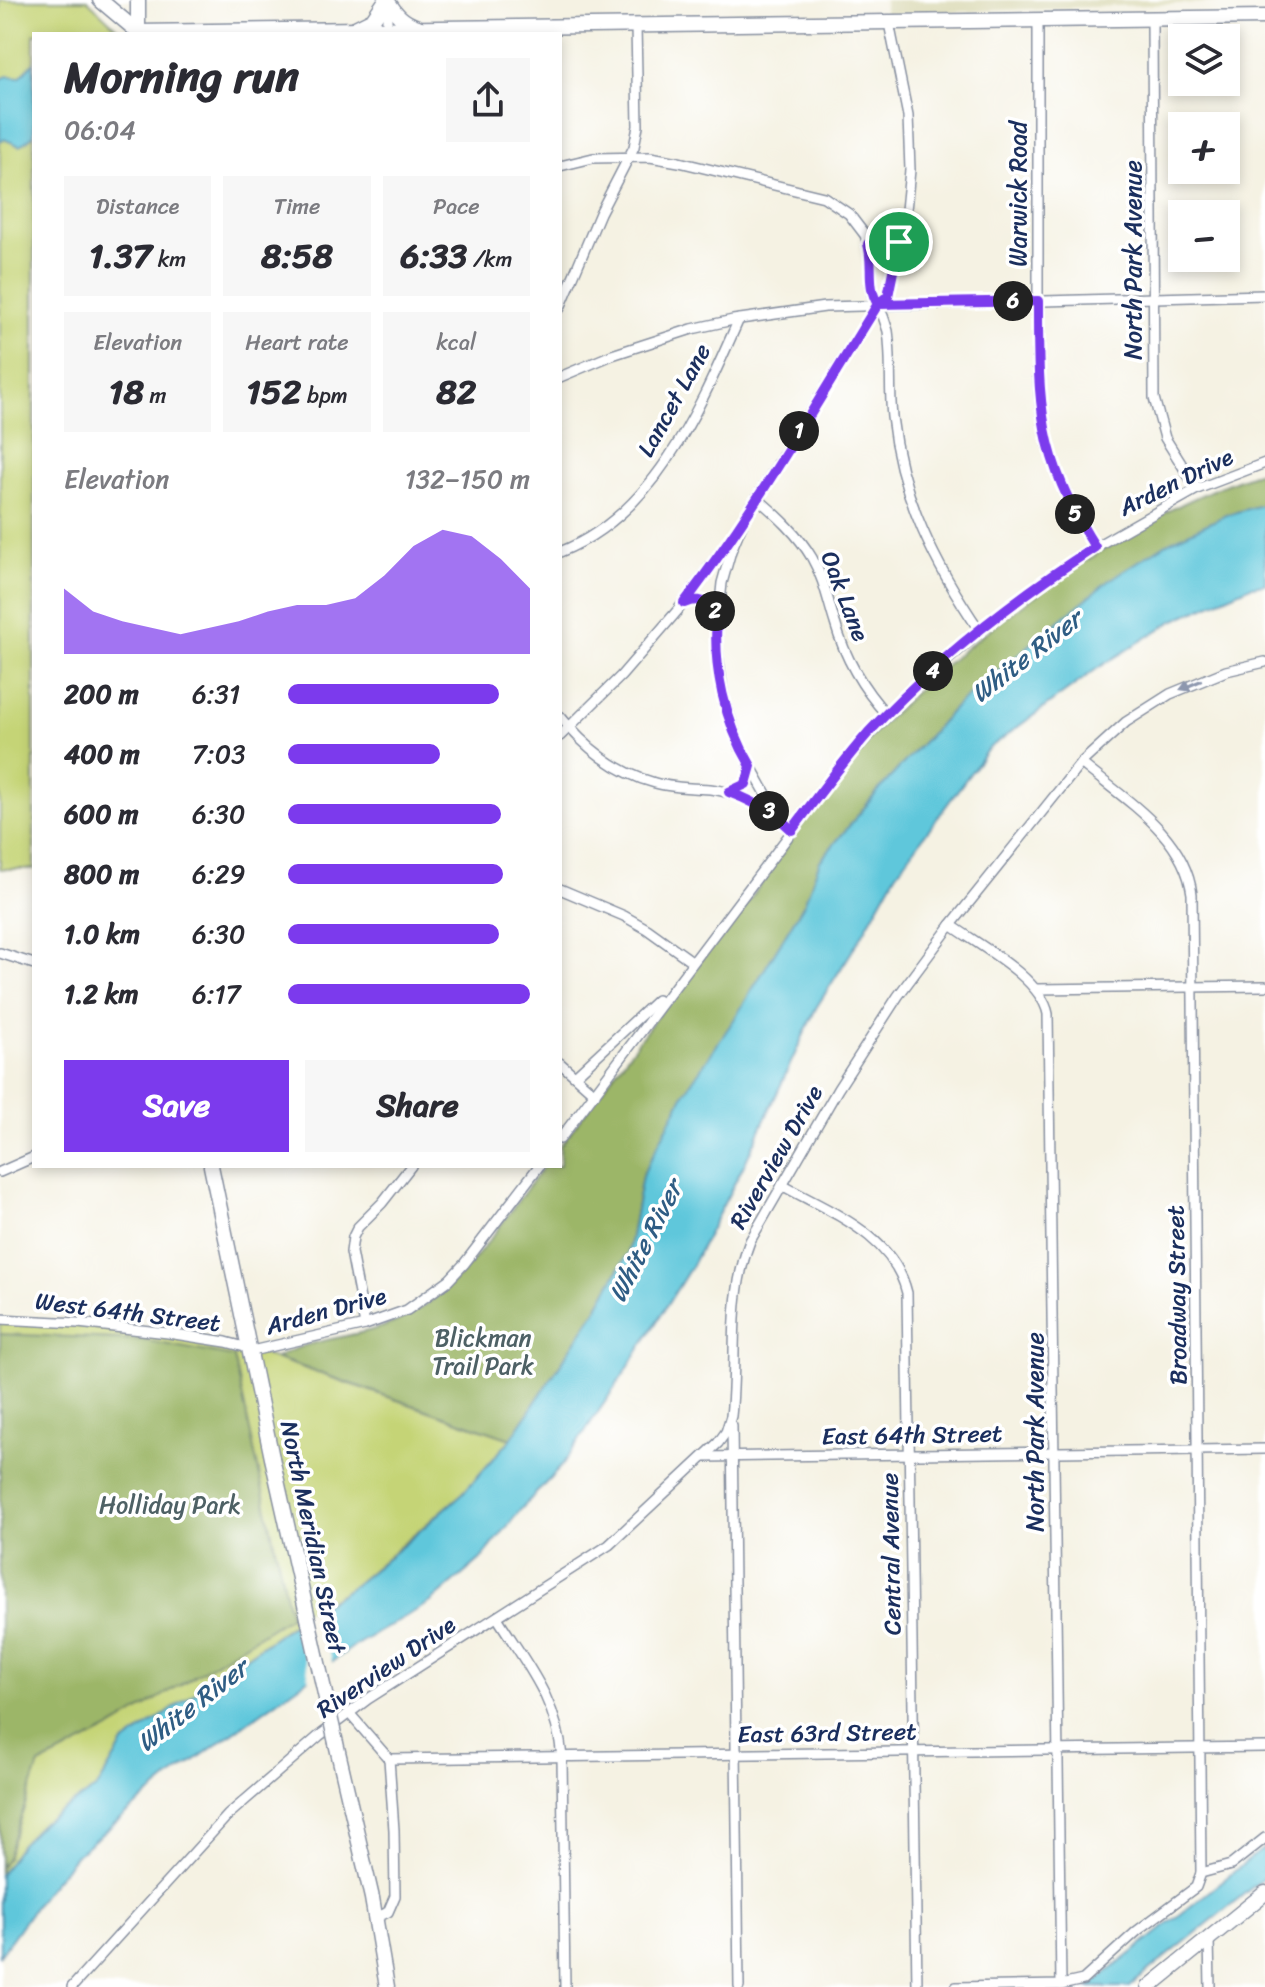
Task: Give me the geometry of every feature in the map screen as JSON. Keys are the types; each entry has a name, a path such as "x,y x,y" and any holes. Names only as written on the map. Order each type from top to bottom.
{"main road":[{"path":"100,0 137,32"},
{"path":"138,0 138,32"},
{"path":"352,30 373,19 387,0 406,24 422,29"},
{"path":"209,32 387,32 422,29 1265,17"},
{"name":"North Meridian Street","path":"211,1168 272,1458 376,1918 387,1987"},
{"path":"1149,1987 1265,1893"}],"street":[{"path":"387,0 387,32"},
{"name":"North Park Avenue","path":"1152,19 1154,390 1157,412 1170,448 1197,489"},
{"name":"Warwick Road","path":"1038,20 1038,387 1048,446 1067,499 1095,547"},
{"path":"562,734 621,676 717,560 878,304 888,296 908,191 910,144 906,106 889,23"},
{"path":"562,303 638,130 636,26"},
{"path":"562,166 593,158 629,156 670,160 824,197 849,214 868,244 872,262 872,294 888,334 892,415 908,497 941,571 980,631"},
{"path":"868,244 899,242"},
{"path":"562,376 652,341 739,319 825,307 1265,295"},
{"name":"Lancet Lane","path":"562,551 594,535 618,518 650,482 693,417 739,319"},
{"name":"Arden Drive","path":"562,1136 857,745 887,715 980,631 1036,587 1095,547 1197,489 1265,463"},
{"name":"Oak Lane","path":"757,498 788,526 807,549 824,583 849,660 869,696 887,715"},
{"path":"745,517 725,570 717,616 717,658 724,700 735,734 779,817"},
{"path":"684,603 704,601 717,616"},
{"name":"Riverview Drive","path":"72,1987 238,1805 349,1713 609,1545 704,1457 726,1432 732,1405 737,1285 753,1234 854,1063 898,996 1081,763 1126,722 1170,694 1226,671 1265,662"},
{"path":"562,719 609,763 646,781 677,788 729,792 779,817 792,830"},
{"name":"Broadway Street","path":"1081,763 1169,838 1181,857 1192,894 1201,1873"},
{"path":"729,792 746,784 751,766"},
{"path":"562,890 624,916 693,962"},
{"path":"951,925 1037,989 1265,986"},
{"path":"0,953 32,963"},
{"name":"Arden Drive","path":"575,1076 675,984"},
{"name":"North Park Avenue","path":"1037,989 1045,1003 1049,1020 1061,1985"},
{"path":"562,1065 595,1094"},
{"path":"0,1172 32,1158"},
{"path":"365,1325 351,1252 353,1237 358,1227 409,1168"},
{"name":"Arden Drive","path":"250,1350 365,1325 407,1310 449,1280 464,1264 537,1168"},
{"name":"Central Avenue","path":"782,1185 869,1235 886,1250 898,1268 908,1300 917,1987"},
{"name":"West 64th Street","path":"0,1319 78,1323 168,1333 226,1342 250,1350"},
{"path":"732,1405 739,1987"},
{"name":"East 64th Street","path":"704,1457 1265,1449"},
{"path":"497,1617 553,1710 559,1730 565,1987"},
{"path":"349,1713 389,1759 395,1896 388,1912 376,1918"},
{"name":"East 63rd Street","path":"389,1759 1265,1747"},
{"path":"956,1987 1061,1985 1083,1980 1137,1931 1196,1887 1201,1873 1231,1865 1265,1838"},
{"path":"1209,1939 1210,1987"}],"shaded area":[{"path":"885,0 1265,0 1265,1 885,14"}],"green space":[{"path":"0,0 87,0 121,32 32,32 32,869 0,869"},
{"name":"Blickman Trail Park","path":"1265,470 1265,504 1226,515 1015,659 957,705 879,790 820,861 804,904 642,1176 628,1253 595,1312 511,1439 276,1358 306,1345 389,1325 427,1304 447,1288 482,1250 543,1168 562,1168 562,1143 670,999 729,923 743,910 842,772 878,729 965,648 1061,578 1159,516"},
{"name":"Holliday Park","path":"0,1320 168,1333 250,1350 511,1439 463,1493 353,1586 309,1612 123,1744 97,1788 43,1822 21,1844 0,1876"},
{"name":"Holliday Park","path":"0,1334 143,1340 234,1357 290,1616 108,1730 39,1765 7,1857 0,1868"}],"water":[{"path":"32,64 32,137 20,146 4,139 0,141 0,79 20,77"},
{"name":"White River","path":"1265,504 1265,584 1251,586 1173,621 1098,668 988,749 896,874 816,1008 745,1163 692,1265 626,1371 560,1468 522,1508 482,1558 431,1602 354,1646 166,1781 76,1855 0,1955 0,1875 21,1844 43,1822 97,1788 123,1744 277,1635 353,1586 406,1543 463,1493 511,1439 595,1312 628,1253 642,1176 685,1092 735,1018 804,904 820,861 879,790 957,705 1108,581 1167,543 1226,515"},
{"path":"1265,1847 1265,1877 1129,1987 1089,1987"}],"pier":[{"path":"319,1603 333,1666 310,1683 296,1618"}],"route":[{"path":"899,242 868,244 872,262 872,294 878,304 717,560 684,603 704,601 717,616 717,658 724,700 740,747 751,766 746,784 737,791 729,792 779,817 792,830 857,745 909,693 1009,607 1095,547 1062,489 1041,417 1038,301 878,304 888,296 899,242"}]}
